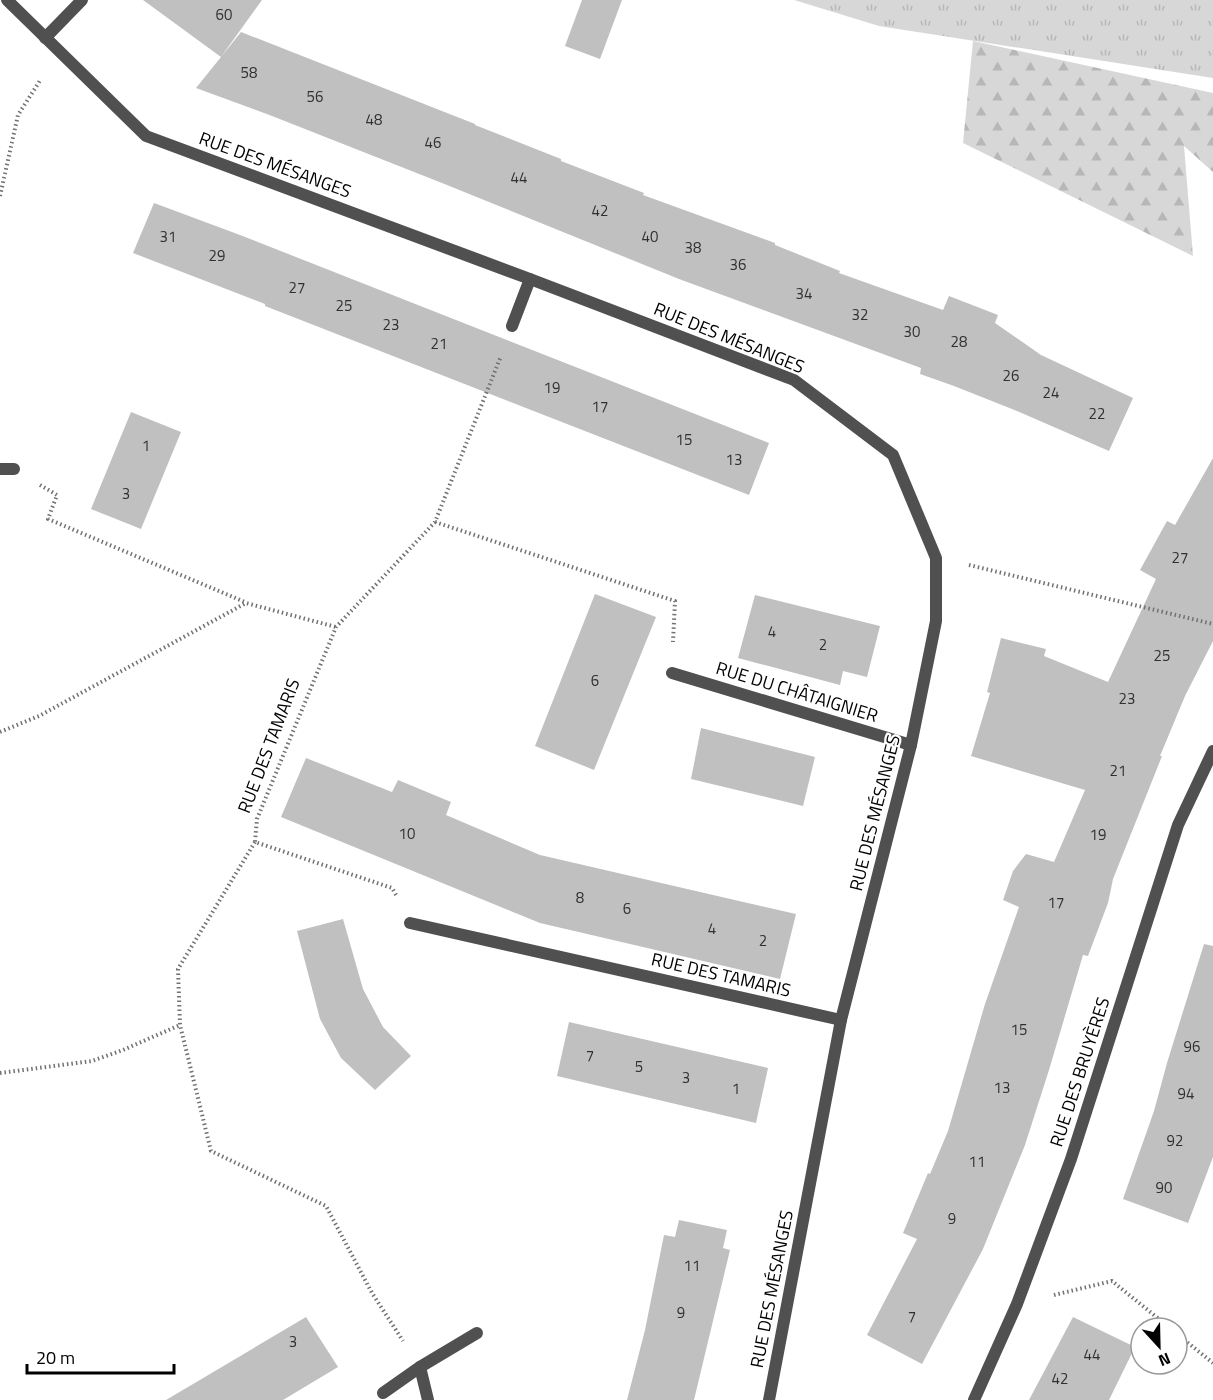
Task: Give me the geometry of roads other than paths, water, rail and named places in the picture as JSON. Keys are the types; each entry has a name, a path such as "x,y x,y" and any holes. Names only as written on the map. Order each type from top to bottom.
{"street":[{"name":"RUE DES MÉSANGES","path":"7,0 146,136 794,380 893,455 936,558 936,621 911,745 841,1020 769,1400"},
{"path":"45,38 82,0"},
{"path":"512,326 530,279"},
{"path":"0,470 14,469"},
{"name":"RUE DU CHÂTAIGNIER","path":"672,673 911,745"},
{"name":"RUE DES BRUYÈRES","path":"974,1400 1017,1305 1071,1159 1178,825 1213,752"},
{"name":"RUE DES TAMARIS","path":"410,923 841,1020"},
{"path":"383,1393 420,1367 477,1333"},
{"path":"420,1367 428,1400"}]}
